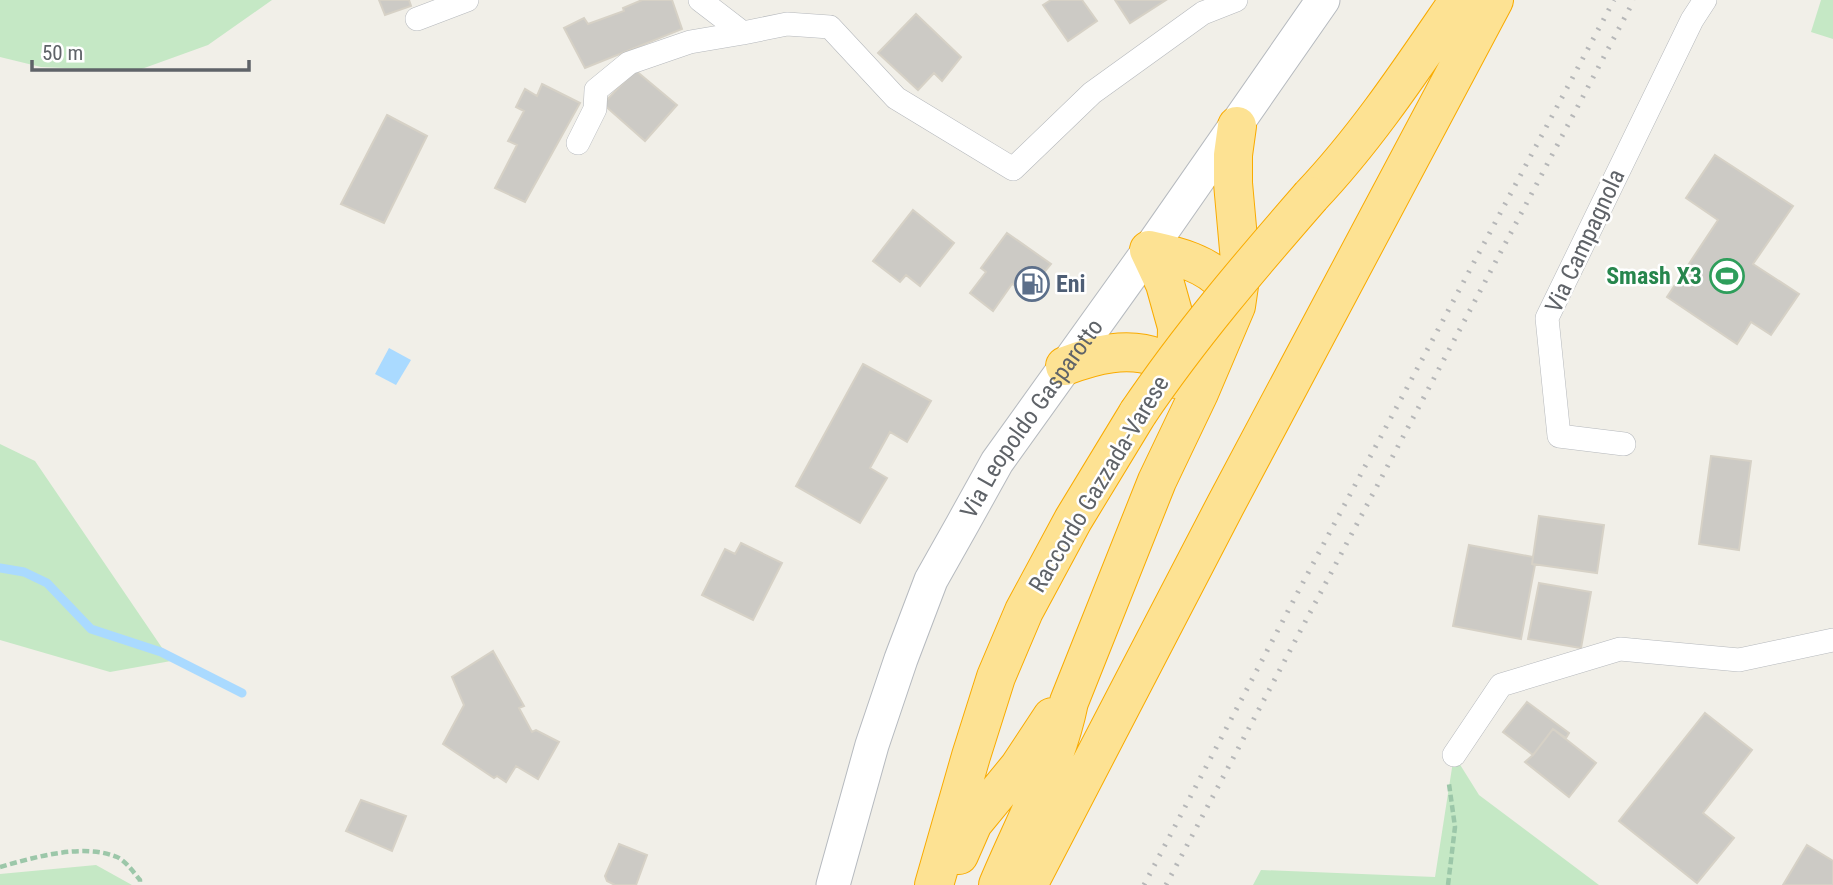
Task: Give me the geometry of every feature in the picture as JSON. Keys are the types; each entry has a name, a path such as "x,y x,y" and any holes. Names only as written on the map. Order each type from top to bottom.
{"highway":[{"name":"Raccordo Gazzada-Varese","path":"934,885 996,677 1024,611 1073,520 1161,378 1205,320 1324,183 1371,123 1459,0"},
{"path":"1028,885 1225,506 1494,0"},
{"path":"998,885 1050,767 1069,702 1157,481 1236,306 1241,272 1233,183 1237,126"},
{"path":"1149,250 1192,262 1214,275 1227,287 1236,306"},
{"path":"1149,250 1165,284 1177,327 1177,371 1157,481"},
{"path":"1065,366 1089,357 1140,353 1160,358 1177,371"},
{"path":"950,885 962,845 973,823 1018,767 1054,713 1069,702"}],"main road":[{"name":"Via Leopoldo Gasparotto","path":"833,885 872,745 931,580 997,462 1237,126 1323,0"}],"street":[{"path":"417,19 467,0"},
{"path":"700,0 743,33"},
{"path":"578,143 595,109 596,90 629,63 690,42 787,24 830,27 897,98 1013,169 1092,93 1203,13 1236,0"},
{"name":"Via Campagnola","path":"1624,444 1559,436 1547,318 1692,20 1705,0"},
{"path":"1454,755 1501,685 1619,649 1739,660 1833,640"}],"path":[{"path":"1448,885 1455,827 1450,784"},
{"path":"0,867 34,858 90,850 120,858 140,880 140,885"}],"green space":[{"path":"0,0 272,0 208,45 136,71 41,67 0,57"},
{"path":"1821,0 1833,0 1833,39 1811,32"},
{"path":"0,444 35,461 171,661 110,672 0,640"},
{"path":"1454,755 1479,795 1599,885 1253,885 1261,870 1435,877"},
{"path":"96,865 132,885 0,885 0,874"}],"water":[{"path":"389,348 411,360 396,385 375,374"}],"building":[{"path":"379,0 409,0 411,6 385,15"},
{"path":"642,0 672,0 682,29 585,68 564,28 584,18 588,24 624,11 623,8"},
{"path":"1051,0 1082,0 1097,21 1068,41 1043,5"},
{"path":"1115,0 1166,0 1130,23"},
{"path":"916,14 961,57 942,81 934,73 918,90 878,53"},
{"path":"635,70 677,105 645,141 603,104"},
{"path":"542,84 580,103 525,202 495,188 517,145 508,141 524,111 516,107 525,89 537,96"},
{"path":"387,115 427,136 384,223 341,204"},
{"path":"1715,155 1793,206 1753,264 1799,294 1771,335 1751,322 1737,344 1667,297 1718,220 1686,198"},
{"path":"913,210 954,243 920,286 906,275 900,282 873,261"},
{"path":"1007,233 1051,264 1027,293 1012,284 993,311 970,293 986,272 981,268"},
{"path":"863,364 931,401 907,442 890,432 870,468 887,478 860,523 796,486"},
{"path":"1711,456 1751,461 1739,550 1699,544"},
{"path":"1539,516 1604,525 1597,573 1532,564"},
{"path":"741,543 782,563 753,620 702,595 725,549 735,554"},
{"path":"1469,545 1533,557 1532,564 1535,565 1521,639 1453,626"},
{"path":"1539,583 1591,592 1581,648 1528,639"},
{"path":"493,651 524,706 519,708 532,732 536,730 559,742 538,779 516,766 506,782 497,776 494,778 443,744 464,705 452,677"},
{"path":"1527,702 1569,733 1566,738 1553,729 1533,755 1503,732"},
{"path":"1705,713 1752,750 1703,813 1734,838 1697,883 1619,821"},
{"path":"1553,729 1596,763 1569,797 1525,762"},
{"path":"361,800 406,816 392,851 346,831"},
{"path":"619,844 647,855 636,885 615,885 607,881 605,876"},
{"path":"1807,845 1833,861 1833,885 1783,885"}],"waterway":[{"path":"0,568 24,572 47,583 91,629 161,652 242,693"}],"railway":[{"path":"1144,885 1614,0"},
{"path":"1166,885 1634,0"}],"place":[{"name":"Smash X3","path":"1727,276"},
{"name":"Eni","path":"1032,284"}]}
